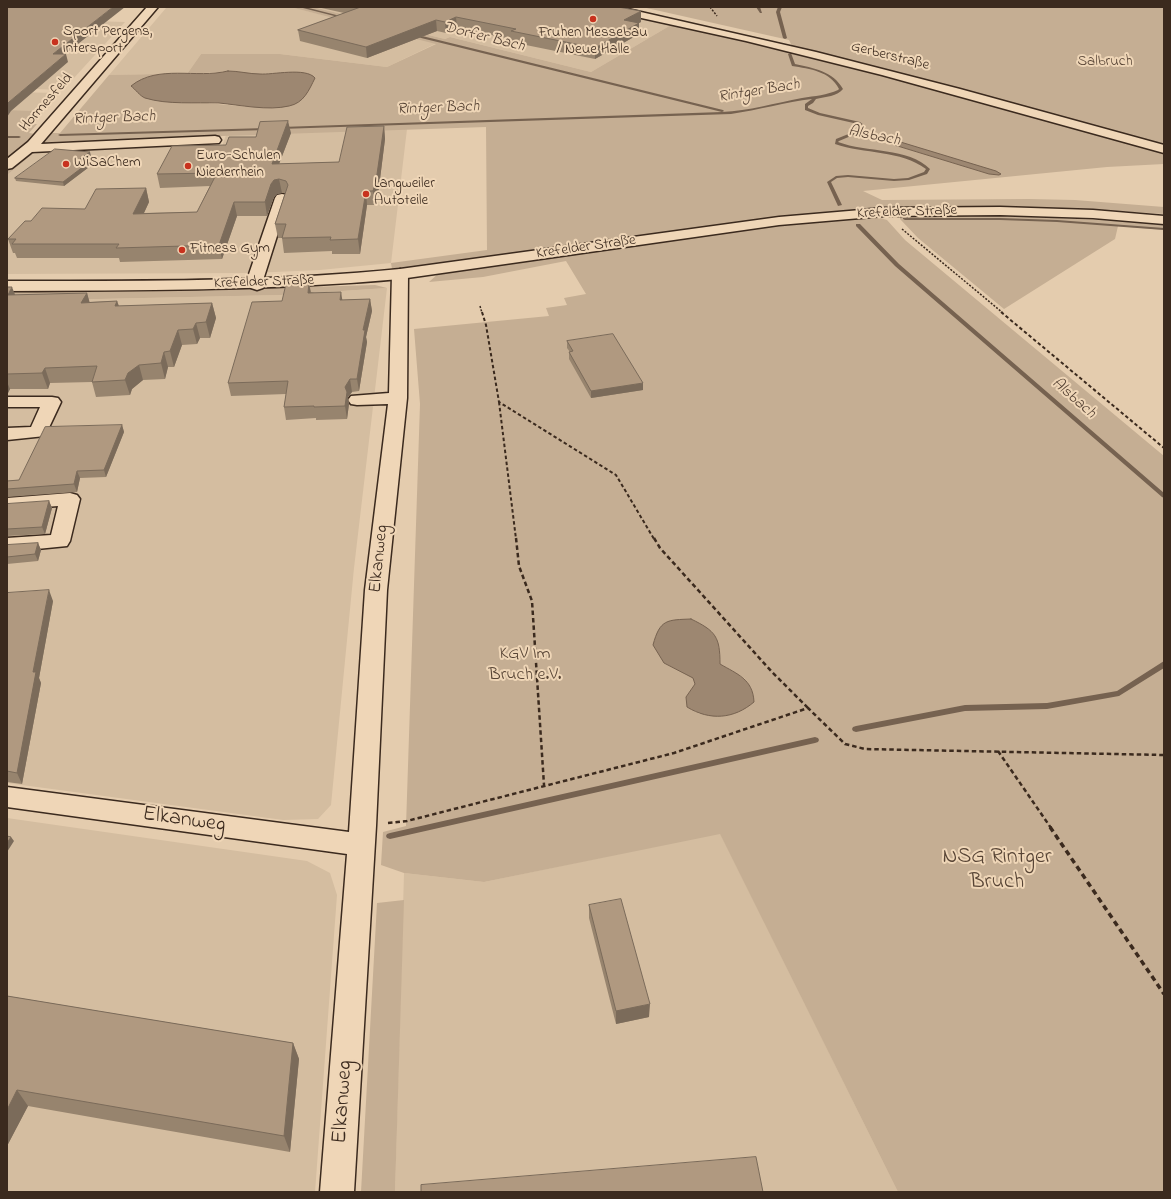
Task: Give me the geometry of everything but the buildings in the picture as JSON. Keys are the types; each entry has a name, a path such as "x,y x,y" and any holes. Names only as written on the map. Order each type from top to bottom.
{"street":[{"name":"Hormesfeld","path":"7,165 31,146 153,7"},
{"name":"Gerberstraße","path":"605,7 767,42 1000,102 1164,148"},
{"name":"Hormesfeld","path":"31,146 215,140"},
{"path":"257,285 256,277 282,198"},
{"name":"Krefelder Straße","path":"7,286 257,285 342,280 400,274 779,221 884,212 1000,210 1093,214 1164,220"},
{"name":"Elkanweg","path":"337,1192 362,835 376,590 398,398 400,274"},
{"path":"357,400 398,398"},
{"path":"7,402 52,402 38,432 7,434"},
{"path":"7,504 70,499 60,541 7,545"},
{"name":"Elkanweg","path":"7,797 362,835"}],"path":[{"path":"884,212 911,238 1164,448"},
{"path":"480,306 486,325 499,402 520,566 532,601 544,785"},
{"path":"499,402 616,475 660,548 772,672 845,744 865,748 1164,755"},
{"path":"362,835 407,821 674,753 808,708"},
{"path":"998,751 1164,994"}],"shaded area":[{"path":"166,7 290,7 437,43 387,67 280,54 201,54 187,74 109,75"},
{"path":"313,7 585,7 671,25 591,72 450,37 445,39"},
{"path":"24,19 125,22 63,90 7,88"},
{"path":"228,71 260,74 297,72 311,75 315,78 311,87 299,102 289,106 272,108 219,103 163,102 143,97 131,86 142,79 165,74 203,74"},
{"path":"7,92 60,93 44,111 7,110"},
{"path":"407,129 391,263 320,270 252,273 7,274 7,175 32,155 45,150 181,144 188,153 220,152 226,135"},
{"path":"884,137 996,171 1001,174 989,174 878,140 877,138"},
{"path":"387,288 354,568 331,805 318,819 283,820 7,783 7,301 281,295"},
{"path":"691,619 706,627 715,636 719,647 720,664 738,674 751,688 754,702 746,708 730,715 713,716 704,715 687,707 686,697 695,684 693,678 664,663 653,645 659,630 666,623 676,620"},
{"path":"7,818 307,861 330,873 337,895 315,1192 7,1192"},
{"path":"720,833 898,1192 395,1192 404,873 484,882"}],"green space":[{"path":"290,7 313,7 445,39 450,37 591,72 671,25 793,51 952,92 1164,152 1164,164 1107,167 863,191 882,200 1075,200 1164,207 1164,214 1083,209 1002,207 921,207 840,211 747,221 392,269 391,263 487,250 486,127 48,142 7,175 7,170 33,150 47,133 60,133 109,75 163,74 144,78 138,91 143,97 250,107 290,106 307,74 286,72 245,74 237,71 187,74 201,54 280,54 387,67 436,44","holes":["877,138 1000,174 989,174 878,140"]},
{"name":"Salbruch","path":"642,7 1164,7 1164,146 962,89 792,46 789,40"},
{"path":"7,110 44,111 33,124 37,124 29,133 36,134 7,160"},
{"path":"996,215 1164,225 1164,230 1118,226 1115,239 1004,309 918,238 900,219 900,216"},
{"path":"880,218 887,220 905,240 1164,456 1164,1192 898,1192 720,834 484,882 404,873 381,865 383,832 406,826 420,404 414,329 549,316 546,308 567,305 564,298 586,294 566,261 483,277 429,282 439,273 549,256 769,226","holes":["691,619 711,631 719,647 720,664 745,679 700,714 687,707 686,697 695,684 693,677 664,663"]},
{"path":"375,285 387,288 281,295 7,301 7,291 208,290"},
{"path":"404,900 395,1192 361,1192 377,903"}],"waterway":[{"name":"Dorfer Bach","path":"301,7 346,18"},
{"path":"758,7 761,12"},
{"name":"Alsbach","path":"780,7 778,12 785,38"},
{"name":"Dorfer Bach","path":"414,35 722,111"},
{"name":"Alsbach","path":"790,54 793,65 821,71 833,78 841,89 833,94 815,98"},
{"name":"Rintger Bach","path":"281,128 731,113 815,98"},
{"name":"Alsbach","path":"815,98 812,102 806,105 806,109 819,114 859,123 863,126 857,132 837,140 836,143 846,147 910,158 928,169 926,173 909,179 894,180 848,176 836,177 829,182 840,205"},
{"name":"Rintger Bach","path":"60,135 266,129"},
{"name":"Rintger Bach","path":"7,137 19,137"},
{"path":"905,219 1000,219 1057,221 1164,229"},
{"name":"Alsbach","path":"858,225 897,265 1164,496"},
{"path":"856,729 965,708 1047,706 1119,693 1164,664"},
{"path":"390,836 815,740"}],"place":[{"name":"Fruhen Messebau / Neue Halle","path":"593,19"},
{"name":"Sport Pergens, intersport","path":"55,42"},
{"name":"WiSaChem","path":"66,164"},
{"name":"Euro-Schulen Niederrhein","path":"188,166"},
{"name":"Langweiler Autoteile","path":"366,194"},
{"name":"Fitness Gym","path":"182,250"}],"park label":[{"name":"KGV Im Bruch e.V.","path":"525,665"},
{"name":"NSG Rintger Bruch","path":"997,870"}]}
